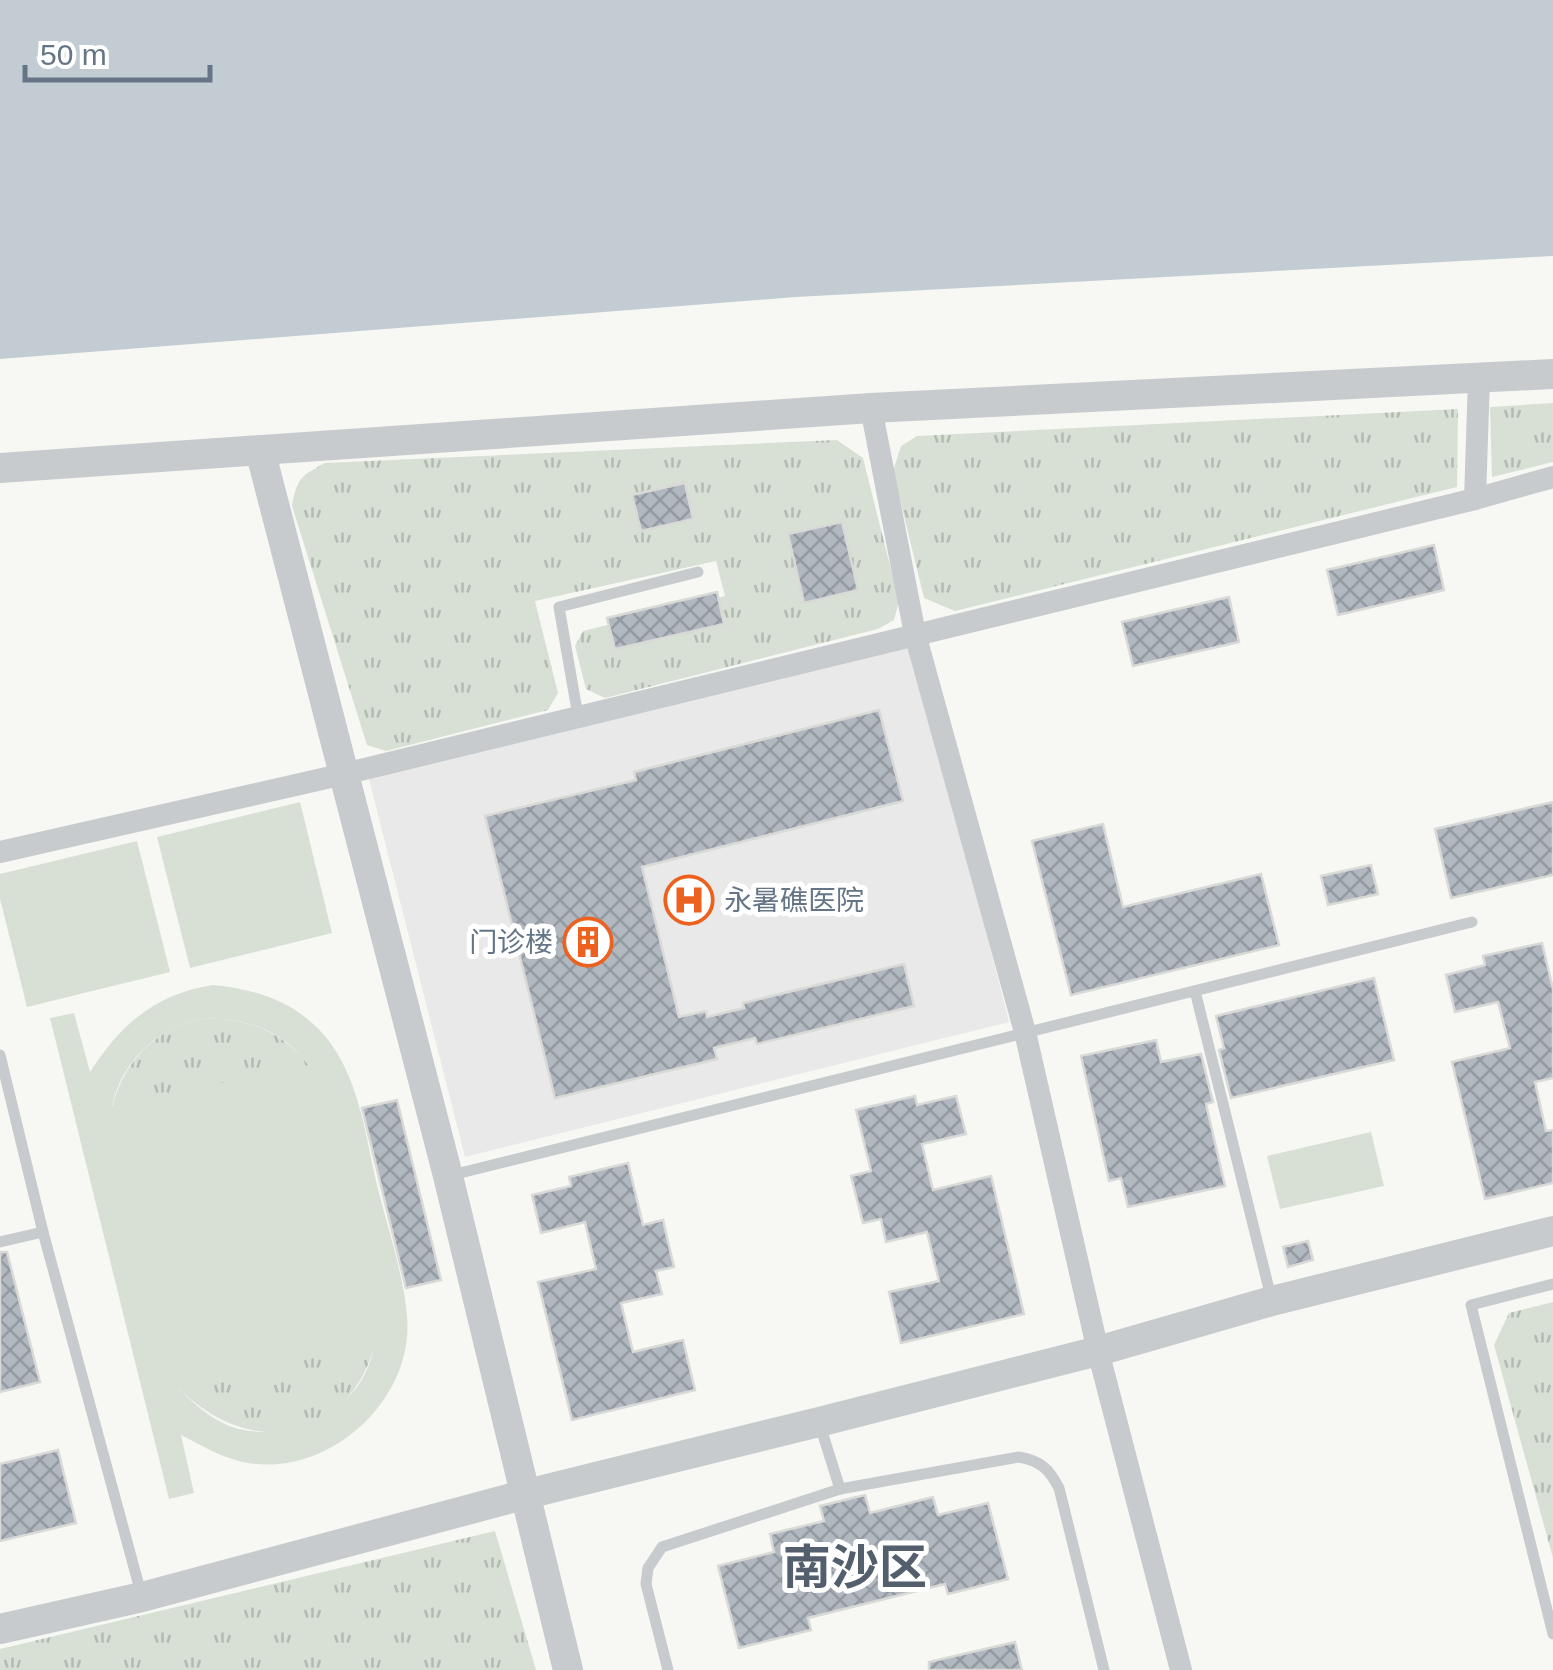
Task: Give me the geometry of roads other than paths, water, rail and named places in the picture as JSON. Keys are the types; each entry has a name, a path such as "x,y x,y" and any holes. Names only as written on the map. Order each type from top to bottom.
{"street":[{"path":"0,468 871,408 1553,374"},
{"path":"1475,499 1479,378"},
{"path":"871,408 915,634 1025,1032 1098,1351 1181,1670"},
{"path":"260,450 448,1176 568,1670"},
{"path":"0,852 344,774 1553,477"},
{"path":"0,1629 142,1597 523,1494 819,1422 1098,1351 1272,1301 1553,1232"}],"lane":[{"path":"578,716 559,607 698,572"},
{"path":"448,1176 1472,922"},
{"path":"1195,990 1272,1301"},
{"path":"0,1056 142,1597"},
{"path":"0,1242 44,1232"},
{"path":"1553,1284 1472,1305 1553,1634"},
{"path":"819,1422 840,1489"},
{"path":"668,1670 646,1584 648,1568 662,1547 840,1489 1019,1457 1038,1460 1059,1488 1104,1670"}],"place":[{"name":"永暑礁医院","path":"689,900"},
{"name":"门诊楼","path":"588,942"}],"district":[{"name":"南沙区","path":"855,1567"}]}
